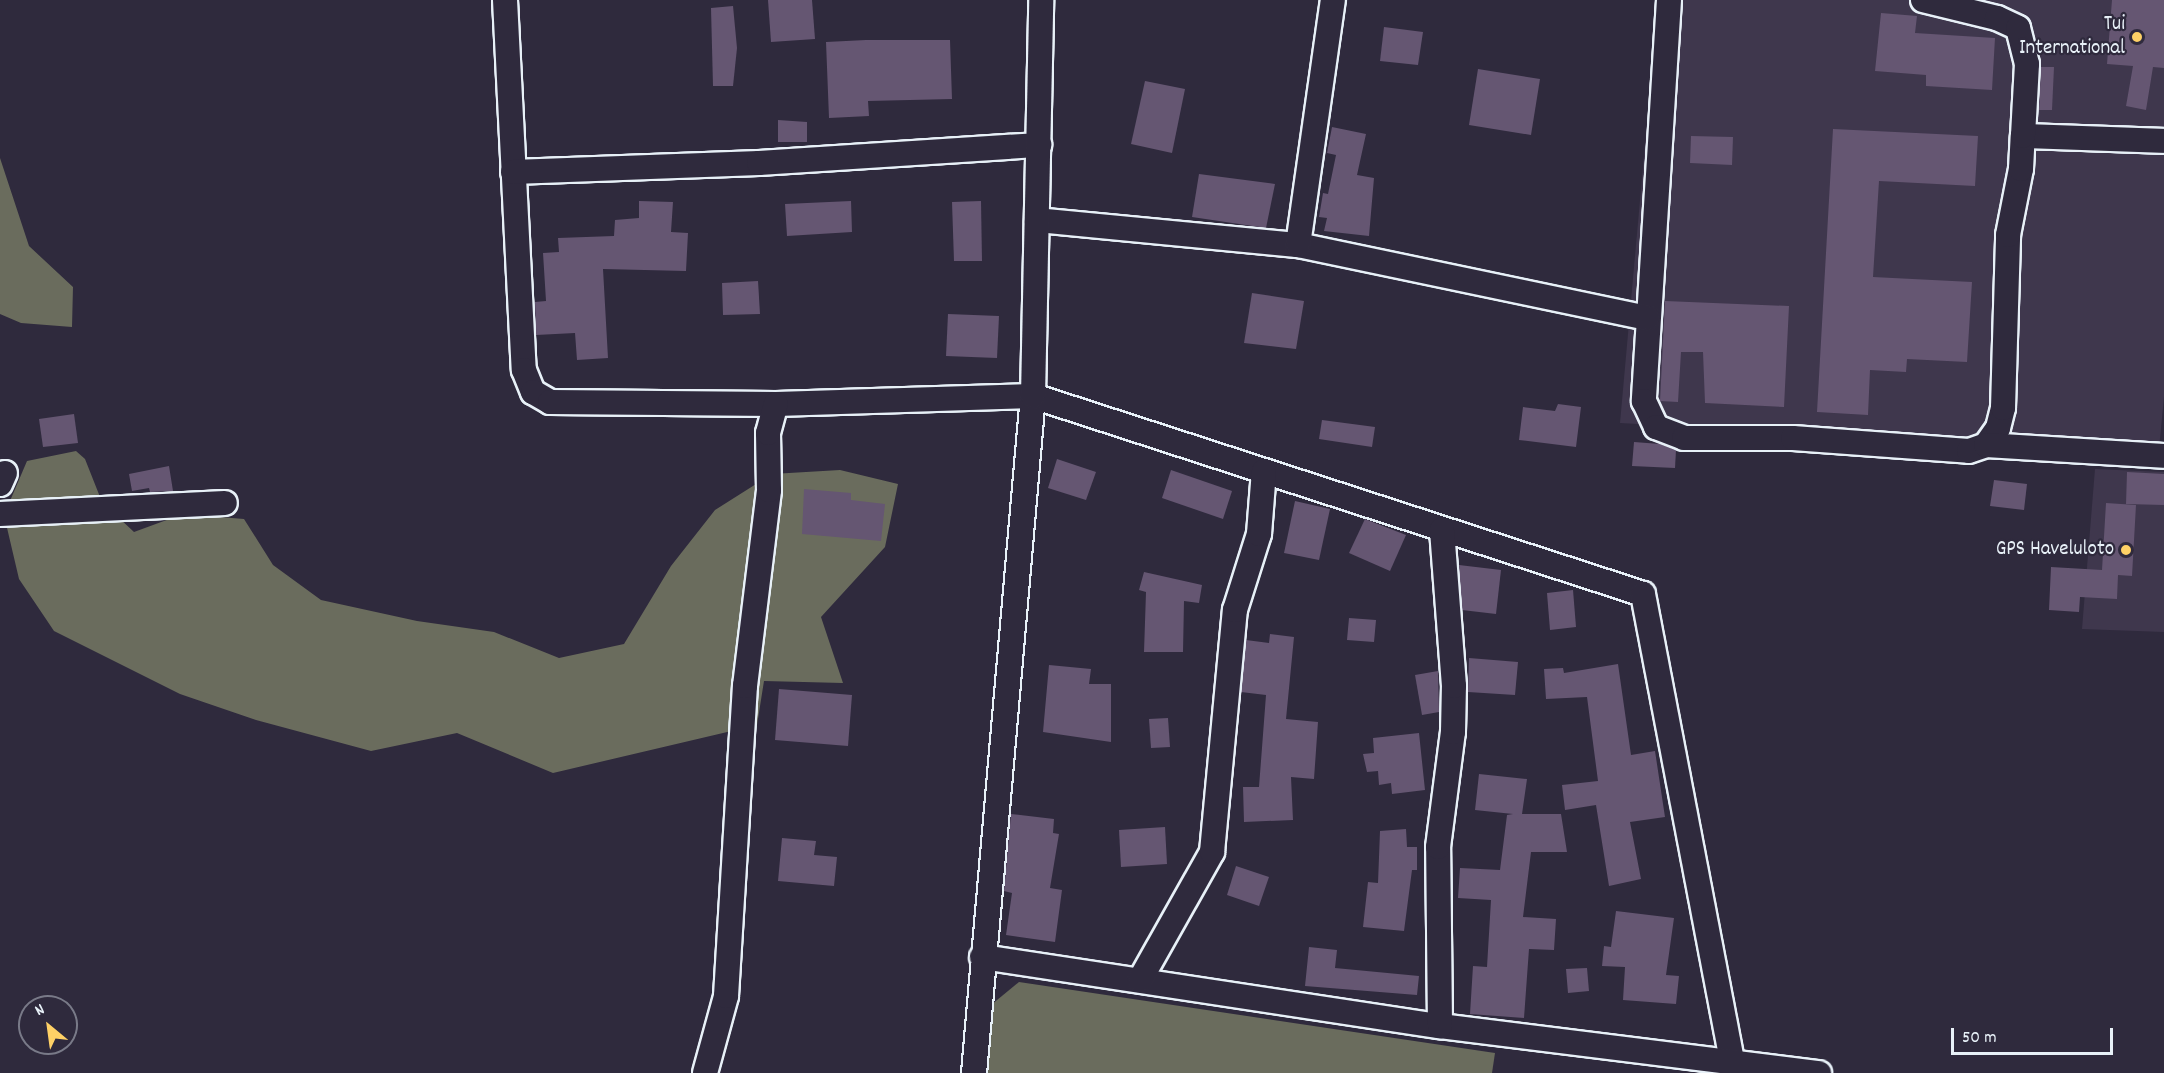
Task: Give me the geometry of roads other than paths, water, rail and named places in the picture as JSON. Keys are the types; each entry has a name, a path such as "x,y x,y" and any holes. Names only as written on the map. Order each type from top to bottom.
{"street":[{"path":"506,0 524,370 533,392 550,402 776,404 1033,396 1642,594 1733,1065"},
{"path":"974,1073 982,957 1033,396 1041,0"},
{"path":"1298,245 1333,0"},
{"path":"1669,0 1647,318 1644,401 1656,427 1684,438 1793,438 1969,451 1986,445 2164,456"},
{"path":"1923,0 1997,18 2018,28 2027,64 2023,136 2008,235 2002,408 1998,428 1986,445"},
{"path":"2023,136 2164,141"},
{"path":"513,172 759,163 1039,145"},
{"path":"1037,220 1298,245 1647,318"},
{"path":"705,1073 726,996 745,686 769,490 768,433 776,404"},
{"path":"1140,980 1212,852 1235,610 1259,534 1264,471"},
{"path":"0,514 225,503"},
{"path":"1440,1026 1438,847 1453,732 1454,686 1442,529"},
{"path":"982,957 1440,1026 1733,1065 1819,1073"}],"place":[{"name":"Tui International","path":"2137,37"},
{"name":"GPS Haveluloto","path":"2126,550"}]}
